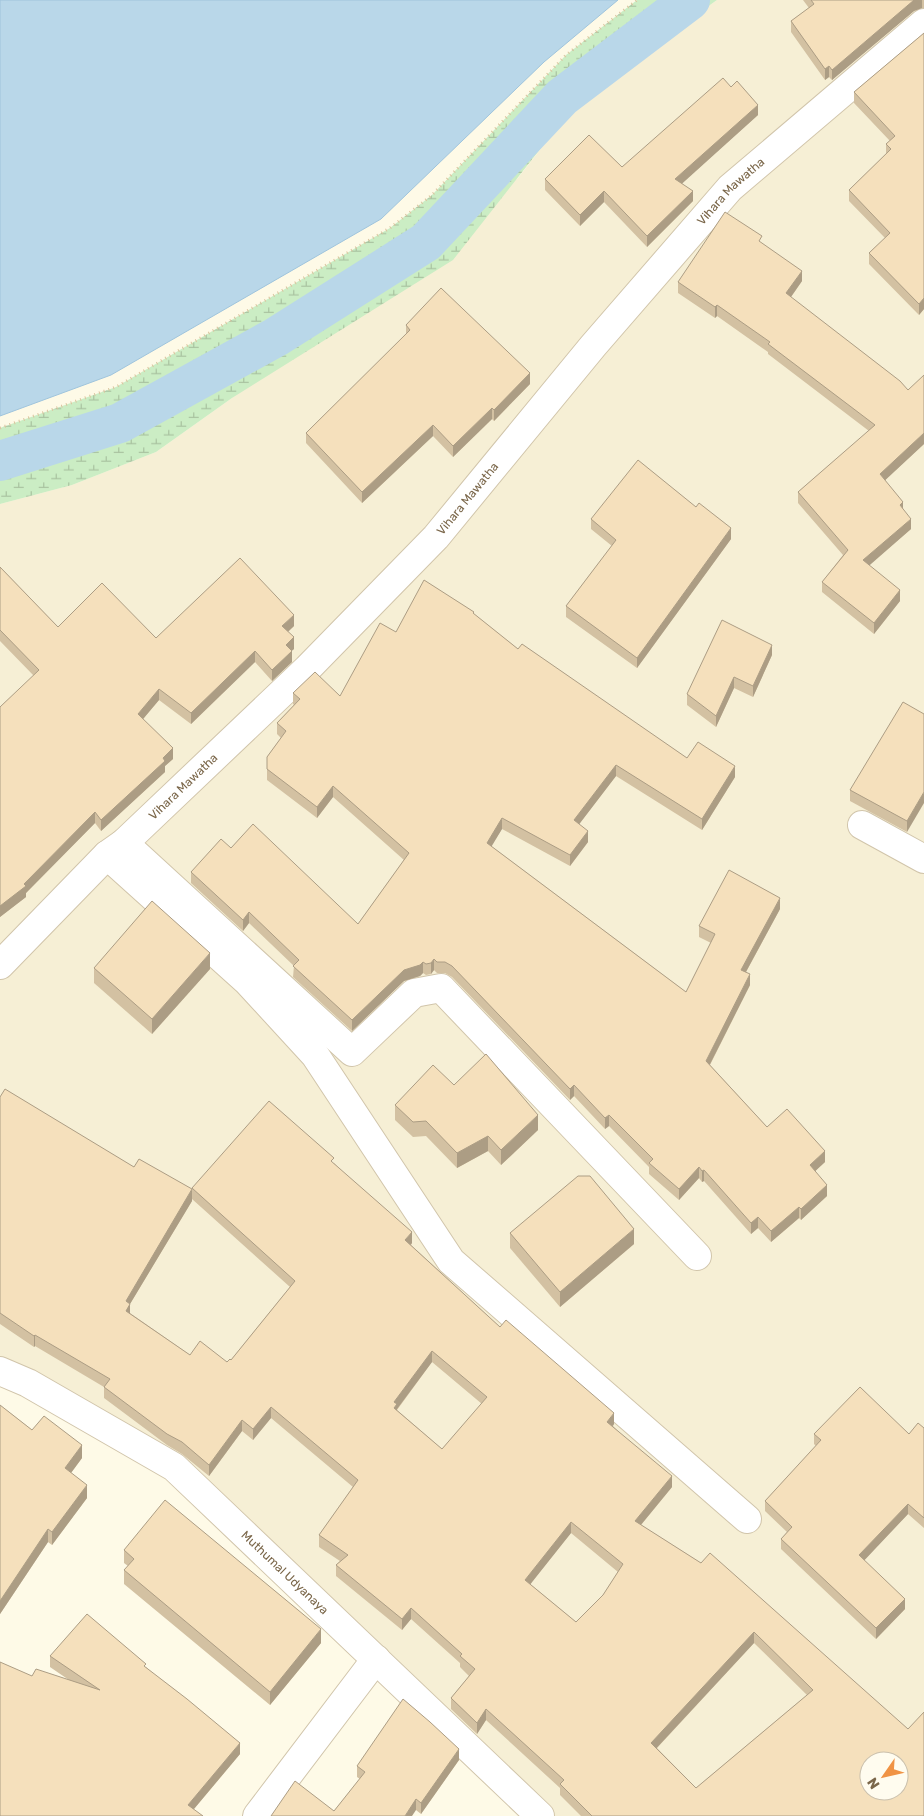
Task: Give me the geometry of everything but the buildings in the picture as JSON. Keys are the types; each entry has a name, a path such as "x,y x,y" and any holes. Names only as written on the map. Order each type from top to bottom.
{"street":[{"name":"Vihara Mawatha","path":"0,965 115,849 307,670 436,536 593,346 730,188 924,23"},
{"path":"862,825 924,860"},
{"path":"115,849 352,1052 414,993 441,988 697,1256"},
{"path":"115,849 247,981 315,1055 451,1261 748,1519"},
{"name":"Muthumal Udyanaya","path":"0,1371 28,1383 174,1467 540,1816"},
{"path":"257,1816 376,1659"}],"path":[{"path":"0,428 116,387 390,228 432,195 566,55 637,0"}],"shaded area":[{"path":"717,0 924,0 924,1816 540,1816 174,1467 0,1371 0,504 72,485 156,452 232,398 518,178 582,96"}],"green space":[{"path":"637,0 717,0 582,96 453,260 232,398 156,452 72,485 0,504 0,428 116,387 390,228 432,195 566,55"}],"water":[{"path":"0,0 618,0 544,62 381,219 111,375 0,416"}],"waterway":[{"path":"0,461 120,423 276,337 426,242 562,97 690,0"}]}
